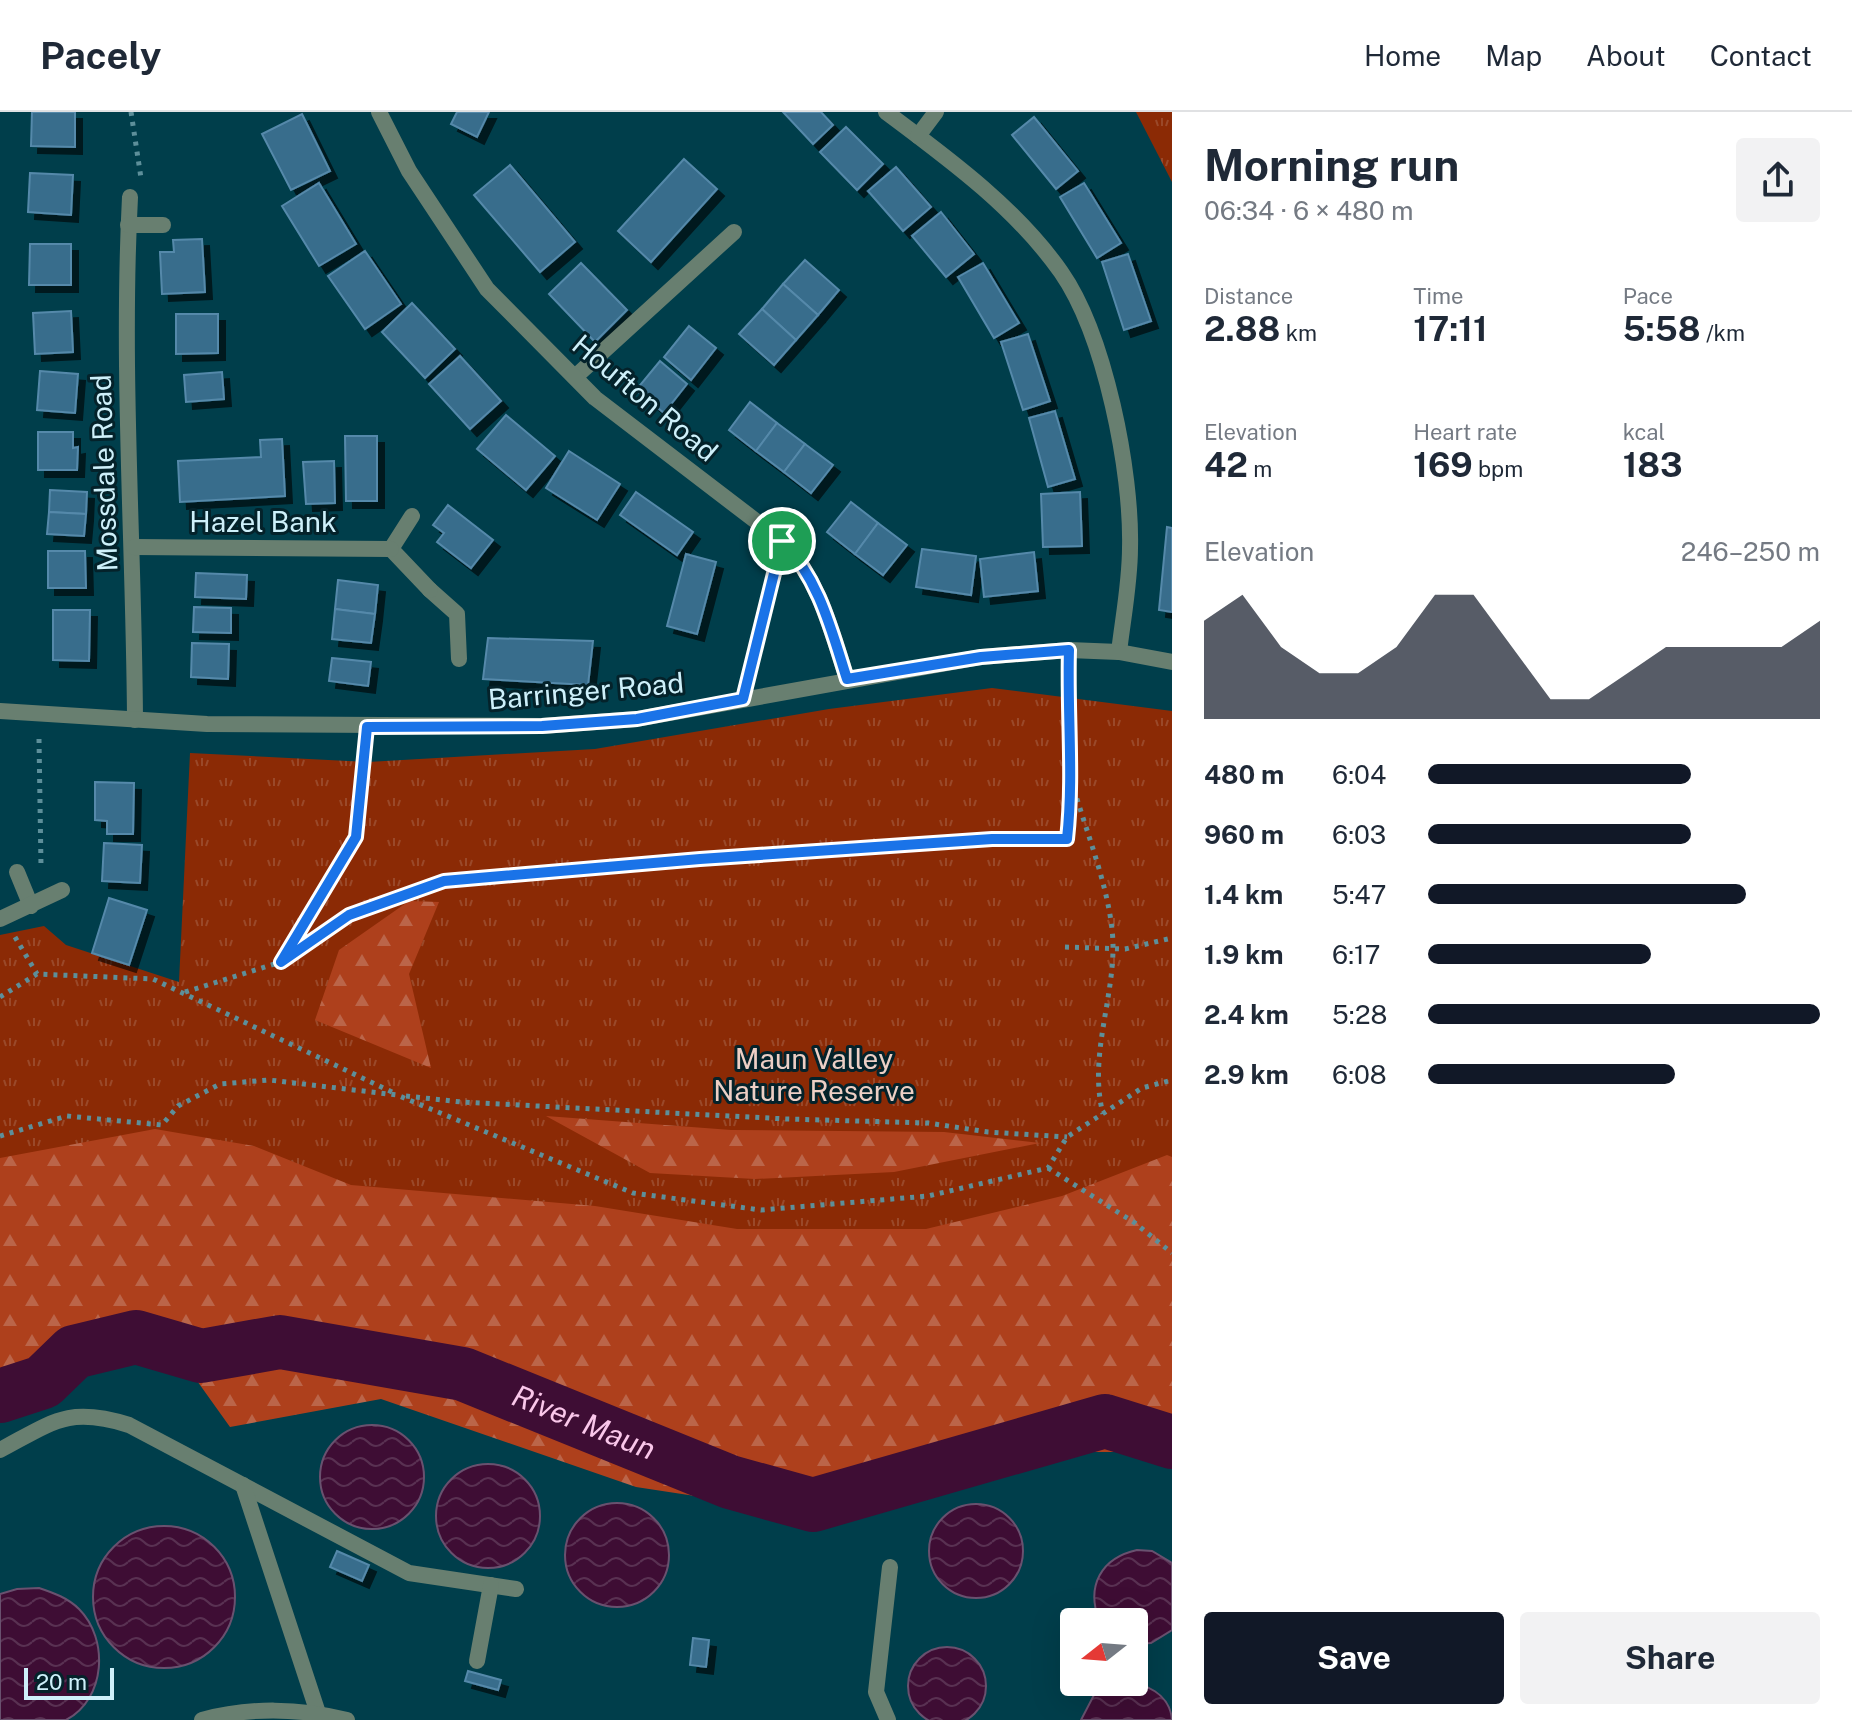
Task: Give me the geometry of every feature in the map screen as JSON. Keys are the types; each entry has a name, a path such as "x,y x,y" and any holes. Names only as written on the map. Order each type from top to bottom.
{"street":[{"name":"Houfton Road","path":"379,112 409,171 487,289 595,398 782,541 798,558 823,603 847,679"},
{"path":"886,112 1001,203 1062,273 1098,348 1123,460 1130,548 1119,652"},
{"path":"918,136 936,112"},
{"name":"Mossdale Road","path":"130,197 125,335 134,547 135,720"},
{"path":"128,225 163,225"},
{"path":"575,377 734,232"},
{"path":"412,516 391,549 457,614 459,659"},
{"name":"Hazel Bank","path":"134,547 391,549"},
{"name":"Barringer Road","path":"0,711 135,720 367,727 542,726 637,719 981,657 1069,650 1119,652 1172,662"},
{"path":"17,872 31,906"},
{"path":"2,918 62,890"},
{"path":"0,1450 56,1420 95,1415 129,1425 409,1573 516,1589"},
{"path":"243,1485 318,1713"},
{"path":"888,1720 876,1692 890,1567"},
{"path":"477,1661 491,1585"},
{"path":"202,1720 260,1710 318,1713 347,1720"}],"path":[{"path":"130,197 141,181 131,112"},
{"path":"743,699 782,541"},
{"path":"184,992 281,962 349,915 444,881 649,862 992,839 1067,839 1073,784 1067,696 1069,650"},
{"path":"281,962 356,837 367,727"},
{"path":"31,906 41,871 39,739"},
{"path":"1073,784 1104,895 1113,948 1097,1088 1103,1114"},
{"path":"2,918 37,974"},
{"path":"1065,947 1113,948 1172,938"},
{"path":"0,997 37,974 153,979 397,1095 633,1193 761,1210 928,1196 1048,1168 1067,1137 1142,1088 1172,1080"},
{"path":"0,1136 67,1116 162,1125 178,1106 220,1084 269,1080 461,1102 928,1123 988,1132 1067,1137"},
{"path":"1048,1168 1135,1223 1172,1253"}],"green space":[{"path":"1136,112 1172,112 1172,182"},
{"name":"Maun Valley Nature Reserve","path":"992,688 1172,711 1172,1384 283,1304 0,1367 0,935 44,926 66,945 179,982 190,753 368,762 595,749 829,709"},
{"path":"409,901 439,902 409,974 431,1068 315,1020 339,950"},
{"path":"546,1116 731,1130 944,1132 1040,1143 894,1172 755,1179 650,1173"},
{"path":"155,1129 254,1146 351,1185 595,1206 737,1229 926,1229 1062,1196 1167,1155 1172,1157 1172,1458 1128,1452 1068,1452 852,1520 636,1487 381,1399 230,1427 165,1336 0,1411 0,1158"}],"water":[{"path":"372,1425 392,1429 409,1440 420,1457 424,1477 420,1497 409,1514 392,1525 372,1529 352,1525 335,1514 324,1497 320,1477 324,1457 335,1440 352,1429"},
{"path":"488,1464 508,1468 525,1479 536,1496 540,1516 536,1536 525,1553 508,1564 488,1568 468,1564 451,1553 440,1536 436,1516 440,1496 451,1479 468,1468"},
{"path":"617,1503 637,1507 654,1518 665,1535 669,1555 665,1575 654,1592 637,1603 617,1607 597,1603 580,1592 569,1575 565,1555 569,1535 580,1518 597,1507"},
{"path":"976,1504 994,1508 1009,1518 1019,1533 1023,1551 1019,1569 1009,1584 994,1594 976,1598 958,1594 943,1584 933,1569 929,1551 933,1533 943,1518 958,1508"},
{"path":"164,1526 191,1531 214,1547 230,1570 235,1597 230,1624 214,1647 191,1663 164,1668 137,1663 114,1647 98,1624 93,1597 98,1570 114,1547 137,1531"},
{"path":"1137,1550 1152,1551 1172,1563 1172,1630 1151,1643 1148,1643 1148,1608 1095,1608 1094,1596 1100,1575 1124,1554"},
{"path":"39,1588 70,1602 89,1622 99,1652 96,1684 79,1710 66,1720 0,1720 0,1594"},
{"path":"939,1648 962,1650 979,1665 985,1678 983,1701 964,1721 930,1721 915,1707 909,1694 911,1671 926,1654"},
{"path":"1148,1688 1167,1703 1172,1720 1081,1720 1093,1696 1148,1696"}],"building":[{"path":"32,112 75,112 75,147 31,146"},
{"path":"457,112 489,112 477,137 451,124"},
{"path":"783,112 821,112 833,125 813,144"},
{"path":"302,114 330,171 291,190 262,134"},
{"path":"1034,117 1078,171 1056,189 1012,135"},
{"path":"846,127 883,164 857,190 820,152"},
{"path":"684,159 717,189 651,262 618,231"},
{"path":"510,165 575,242 540,272 474,195"},
{"path":"896,167 931,207 903,231 868,191"},
{"path":"30,173 73,175 71,215 28,212"},
{"path":"319,183 356,244 319,266 282,206"},
{"path":"1084,183 1121,243 1097,258 1060,197"},
{"path":"941,212 974,254 946,277 912,236"},
{"path":"202,239 205,292 162,294 160,252 174,252 173,240"},
{"path":"30,244 71,244 71,285 29,285"},
{"path":"365,251 401,304 365,329 328,276"},
{"path":"1128,254 1151,321 1124,330 1102,262"},
{"path":"805,260 839,290 818,315 783,284"},
{"path":"581,263 627,310 595,342 549,294"},
{"path":"983,263 1019,323 994,338 958,277"},
{"path":"783,284 818,315 796,340 762,309"},
{"path":"412,303 455,349 425,378 382,332"},
{"path":"762,309 796,340 774,365 739,334"},
{"path":"71,311 73,352 35,354 33,313"},
{"path":"176,314 218,314 218,353 176,354"},
{"path":"689,326 716,348 691,380 664,357"},
{"path":"1028,334 1050,401 1023,410 1001,342"},
{"path":"460,356 501,401 470,429 429,384"},
{"path":"660,361 687,384 664,413 636,390"},
{"path":"40,371 78,374 75,413 37,410"},
{"path":"222,372 224,399 186,402 184,375"},
{"path":"750,402 777,423 756,451 729,430"},
{"path":"1055,411 1075,479 1048,487 1029,418"},
{"path":"506,415 555,456 526,490 477,449"},
{"path":"777,423 805,444 784,472 756,451"},
{"path":"38,432 73,432 73,448 78,447 77,470 38,470"},
{"path":"345,436 377,436 377,501 346,501"},
{"path":"282,439 285,496 180,502 178,461 261,457 260,440"},
{"path":"805,444 833,465 811,493 784,472"},
{"path":"569,451 620,484 597,520 546,488"},
{"path":"334,461 335,503 306,504 303,462"},
{"path":"50,490 87,492 86,514 49,512"},
{"path":"636,492 693,532 677,555 620,515"},
{"path":"1080,492 1082,546 1043,547 1041,494"},
{"path":"851,502 878,523 855,554 827,532"},
{"path":"448,505 493,540 471,568 437,542 444,533 433,525"},
{"path":"49,512 86,514 84,536 47,534"},
{"path":"878,523 907,545 883,575 855,554"},
{"path":"1167,527 1172,528 1172,612 1159,610"},
{"path":"922,549 976,556 971,595 916,587"},
{"path":"48,551 85,551 86,588 48,588"},
{"path":"1034,552 1038,591 984,597 980,559"},
{"path":"686,554 716,562 697,634 667,626"},
{"path":"196,573 247,575 246,599 195,597"},
{"path":"338,580 378,585 375,614 335,609"},
{"path":"194,607 231,608 231,633 193,632"},
{"path":"335,609 375,614 371,643 332,639"},
{"path":"53,610 90,610 89,661 53,660"},
{"path":"488,638 593,641 588,685 483,679"},
{"path":"192,643 229,644 228,679 191,677"},
{"path":"332,658 371,662 368,686 329,681"},
{"path":"95,782 134,783 133,834 107,834 107,821 95,820"},
{"path":"104,843 142,845 140,883 102,881"},
{"path":"109,898 147,910 129,965 92,953"},
{"path":"337,1551 369,1565 362,1581 330,1567"},
{"path":"693,1638 709,1640 706,1667 690,1665"},
{"path":"468,1671 501,1680 498,1690 465,1681"}],"waterway":[{"name":"River Maun","path":"0,1396 43,1382 74,1352 136,1337 201,1356 280,1342 463,1374 730,1482 813,1505 1105,1421 1172,1442"}],"route":[{"path":"782,541 798,558 823,603 847,679 981,657 1069,650 1067,696 1073,784 1067,839 992,839 602,865 444,881 349,915 281,962 313,915 356,837 367,727 542,726 637,719 743,699 782,541"}]}
